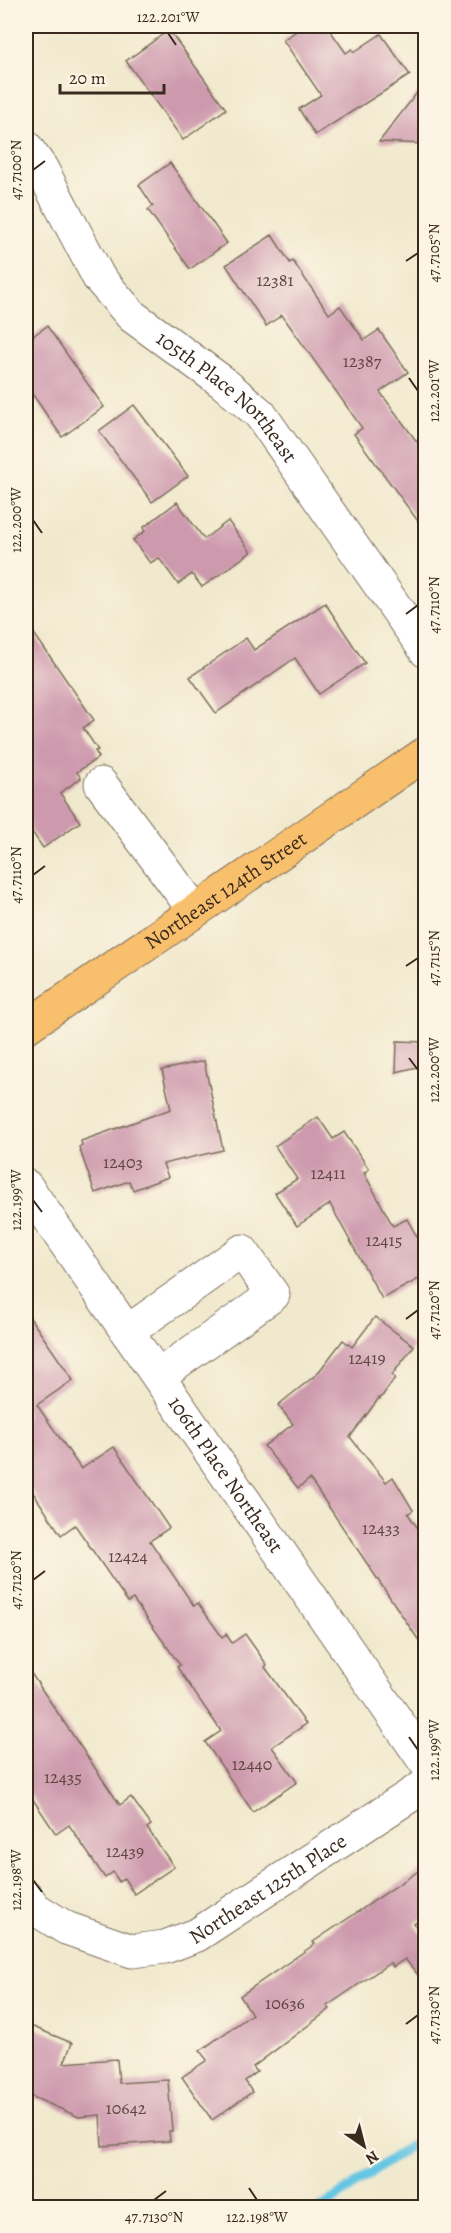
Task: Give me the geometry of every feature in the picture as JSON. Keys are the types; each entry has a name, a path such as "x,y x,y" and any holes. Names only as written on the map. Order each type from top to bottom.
{"main road":[{"name":"Northeast 124th Street","path":"26,1027 426,753"}],"street":[{"name":"105th Place Northeast","path":"26,147 41,168 99,278 132,316 221,381 260,414 426,651"},
{"path":"101,784 195,910"},
{"name":"106th Place Northeast","path":"26,1186 426,1763"},
{"path":"127,1332 242,1251 255,1268 273,1295 158,1376"},
{"name":"Northeast 125th Place","path":"26,1896 34,1908 66,1928 132,1951 165,1947 197,1935 426,1785"}],"building":[{"path":"304,26 327,26 346,53 352,49 354,52 381,34 410,75 315,135 299,109 321,95 283,40"},
{"path":"169,30 226,109 183,140 126,61"},
{"path":"426,81 426,144 379,142"},
{"path":"170,163 227,243 190,269 148,210 153,206 139,185"},
{"path":"272,235 290,263 293,261 329,314 340,306 364,340 379,330 408,372 380,392 426,454 426,532 354,434 362,428 282,315 266,326 226,265"},
{"path":"47,326 104,407 62,437 26,385 26,341"},
{"path":"134,405 188,476 152,502 99,431"},
{"path":"177,502 204,539 228,521 251,552 202,587 192,574 178,584 159,558 150,563 133,540 145,531 143,528"},
{"path":"325,603 365,663 319,694 295,658 216,713 190,677 246,638 254,650"},
{"path":"26,622 94,720 83,728 98,750 95,751 99,757 77,772 81,778 60,793 80,822 43,848 26,823"},
{"path":"397,1041 426,1042 426,1065 396,1072"},
{"path":"204,1061 223,1150 163,1164 168,1177 133,1190 129,1181 95,1193 79,1147 82,1145 81,1141 171,1109 162,1070"},
{"path":"318,1117 333,1139 344,1132 369,1169 364,1173 393,1226 407,1219 426,1253 426,1275 382,1299 330,1204 297,1226 275,1193 297,1179 275,1146"},
{"path":"26,1312 73,1380 37,1405 81,1469 114,1447 169,1528 150,1541 194,1606 198,1603 222,1637 226,1634 232,1643 245,1634 267,1665 265,1667 306,1724 272,1747 297,1782 253,1812 205,1742 221,1731 177,1667 180,1665 133,1599 128,1602 75,1525 61,1535 26,1482"},
{"path":"375,1317 414,1346 392,1375 395,1378 350,1437 386,1482 393,1477 413,1510 408,1514 426,1540 426,1651 310,1479 298,1488 264,1446 293,1424 278,1405 317,1374 343,1340 352,1347"},
{"path":"26,1666 120,1805 131,1797 151,1825 147,1828 174,1867 134,1894 124,1878 119,1882 113,1872 105,1878 69,1825 56,1834 26,1789"},
{"path":"426,1866 426,1916 414,1924 426,1941 426,1985 405,1959 393,1967 390,1963 327,2006 330,2009 253,2067 257,2072 245,2081 252,2092 212,2120 182,2077 207,2060 200,2051 252,2014 240,1996 315,1944 313,1942"},
{"path":"26,2024 72,2043 64,2063 117,2059 119,2083 168,2080 172,2131 169,2131 170,2141 102,2146 100,2115 79,2117 26,2094"}],"waterway":[{"path":"321,2208 426,2135"}]}
